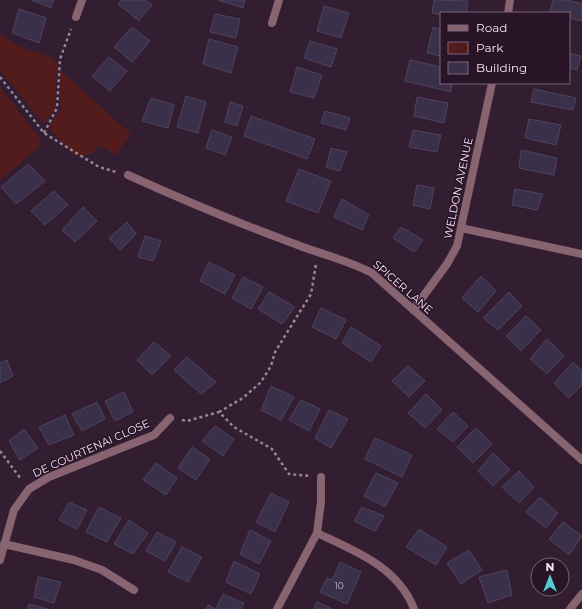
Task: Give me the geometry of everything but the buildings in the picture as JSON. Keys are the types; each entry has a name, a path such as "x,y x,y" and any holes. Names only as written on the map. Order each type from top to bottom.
{"street":[{"path":"76,17 82,0"},
{"path":"272,23 279,0"},
{"path":"508,12 510,0"},
{"name":"WELDON AVENUE","path":"413,310 447,264 457,246 492,84"},
{"name":"SPICER LANE","path":"128,175 202,209 318,253 360,266 372,273 582,460"},
{"path":"461,228 582,254"},
{"name":"DE COURTENAI CLOSE","path":"0,560 14,510 29,489 49,477 154,434 170,418"},
{"path":"277,609 317,534 321,502 321,477"},
{"path":"317,534 367,556 398,581 411,600 414,609"},
{"path":"4,544 74,560 102,570 134,590"},
{"path":"570,609 582,594"}],"path":[{"path":"44,133 57,108 60,59 76,17"},
{"path":"0,77 44,133 99,167 128,175"},
{"path":"170,418 186,421 219,412 243,398 261,382 271,366 275,352 311,294 318,253"},
{"path":"219,412 234,427 272,449 289,474 321,477"},
{"path":"0,451 29,489"}],"green space":[{"path":"0,34 20,47 51,57 58,65 56,76 56,107 44,124 0,70"},
{"path":"60,70 131,134 116,155 99,145 90,155 78,156 73,154 48,127 61,109 59,94"},
{"path":"0,87 40,139 40,146 0,180"}]}
